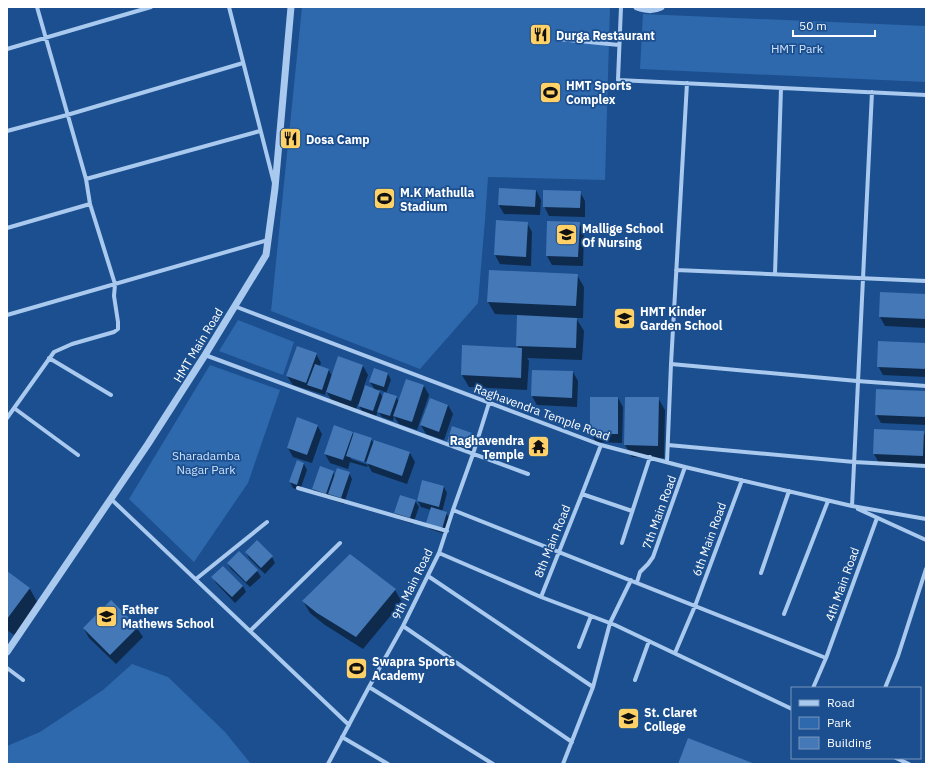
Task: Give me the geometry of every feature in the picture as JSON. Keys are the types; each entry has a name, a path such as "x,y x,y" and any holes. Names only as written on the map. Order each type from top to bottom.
{"street":[{"path":"7,418 54,352 72,344 114,332 118,328 114,296 115,284 90,204 86,179 37,7"},
{"path":"7,49 151,7"},
{"path":"229,7 275,188"},
{"name":"HMT Main Road","path":"7,652 148,444 205,355 266,255 275,188 292,7"},
{"path":"620,7 618,80 926,95"},
{"path":"637,7 646,10 661,7"},
{"path":"559,39 619,45"},
{"path":"7,131 68,115 243,63"},
{"path":"667,462 687,83"},
{"path":"775,274 781,88"},
{"path":"852,506 872,92"},
{"path":"86,179 260,131"},
{"path":"7,228 90,204"},
{"path":"7,315 268,240"},
{"path":"676,270 926,282"},
{"name":"Raghavendra Temple Road","path":"234,306 601,445 685,467 852,506"},
{"path":"205,355 528,474"},
{"path":"49,358 111,395"},
{"path":"671,364 926,386"},
{"name":"9th Main Road","path":"328,764 403,626 440,553 489,403"},
{"path":"14,408 78,455"},
{"name":"8th Main Road","path":"541,596 601,445"},
{"path":"668,445 854,462 926,466"},
{"path":"622,543 650,457"},
{"name":"7th Main Road","path":"637,582 640,572 653,557 685,467"},
{"name":"6th Main Road","path":"675,653 695,606 742,480"},
{"path":"298,488 447,531"},
{"path":"761,573 789,491"},
{"path":"582,494 632,511"},
{"path":"111,498 349,725"},
{"path":"784,614 828,501"},
{"path":"852,506 926,540"},
{"path":"852,506 926,519"},
{"path":"453,510 826,658"},
{"name":"4th Main Road","path":"813,687 826,658 877,518"},
{"path":"196,579 267,522"},
{"path":"250,631 340,543"},
{"path":"440,553 541,596 610,623 791,709"},
{"path":"885,687 898,656 926,570"},
{"path":"428,576 593,687"},
{"path":"562,764 593,687 610,623 631,580"},
{"path":"579,647 591,616"},
{"path":"403,626 572,742"},
{"path":"635,680 649,641"},
{"path":"7,668 23,680"},
{"path":"369,687 493,764"},
{"path":"342,737 388,764"},
{"path":"898,759 909,764"}],"green space":[{"name":"M.K Mathulla Stadium","path":"302,7 610,7 605,180 488,177 478,303 420,369 271,311"},
{"name":"HMT Park","path":"643,14 926,26 926,82 640,69"},
{"path":"238,320 294,342 283,375 219,351"},
{"name":"Sharadamba Nagar Park","path":"210,365 280,390 248,483 194,562 129,499"},
{"path":"132,664 168,677 225,732 251,764 7,764 7,746 40,732 103,690"}],"building":[{"path":"499,188 536,190 535,207 498,205"},
{"path":"543,190 581,191 580,208 543,207"},
{"path":"496,220 528,222 526,257 494,255"},
{"path":"547,221 580,222 578,257 546,256"},
{"path":"489,270 578,274 576,306 487,302"},
{"path":"880,292 926,294 926,319 879,317"},
{"path":"517,315 577,318 576,348 516,346"},
{"path":"878,341 926,343 926,369 877,367"},
{"path":"462,345 522,348 521,378 461,375"},
{"path":"297,346 317,353 306,383 286,376"},
{"path":"338,356 363,365 351,401 326,392"},
{"path":"315,364 329,369 322,390 307,385"},
{"path":"374,368 388,373 384,387 369,382"},
{"path":"532,370 573,371 572,398 531,396"},
{"path":"406,379 424,385 412,422 393,416"},
{"path":"365,385 380,391 373,411 358,406"},
{"path":"876,389 926,391 925,417 875,415"},
{"path":"384,392 397,396 390,416 377,412"},
{"path":"590,397 618,397 618,434 590,434"},
{"path":"625,397 659,397 658,446 624,445"},
{"path":"430,398 448,405 439,432 420,425"},
{"path":"297,417 318,425 307,455 287,448"},
{"path":"334,425 353,432 343,460 324,454"},
{"path":"452,426 472,433 467,448 447,442"},
{"path":"874,429 924,431 923,456 873,454"},
{"path":"354,432 372,438 364,462 346,456"},
{"path":"374,440 410,452 402,476 366,463"},
{"path":"297,460 304,463 297,485 289,482"},
{"path":"320,466 334,471 326,494 312,489"},
{"path":"337,468 350,472 341,498 328,494"},
{"path":"422,480 444,486 439,507 417,501"},
{"path":"400,495 416,500 410,518 394,513"},
{"path":"431,507 447,512 442,529 426,523"},
{"path":"257,540 273,556 261,568 245,552"},
{"path":"239,551 258,570 246,582 227,563"},
{"path":"350,554 396,589 356,637 317,613 302,601"},
{"path":"223,566 243,586 232,597 211,577"},
{"path":"7,571 30,588 7,619"},
{"path":"111,600 138,627 110,655 83,628"},
{"path":"688,738 755,764 678,764"}],"place":[{"name":"Durga Restaurant","path":"541,35"},
{"name":"HMT Sports Complex","path":"550,92"},
{"name":"Dosa Camp","path":"290,139"},
{"name":"M.K Mathulla Stadium","path":"385,199"},
{"name":"Mallige School Of Nursing","path":"567,235"},
{"name":"HMT Kinder Garden School","path":"625,318"},
{"name":"Raghavendra Temple","path":"539,447"},
{"name":"Father Mathews School","path":"107,616"},
{"name":"Swapra Sports Academy","path":"356,668"},
{"name":"St. Claret College","path":"628,719"}]}
